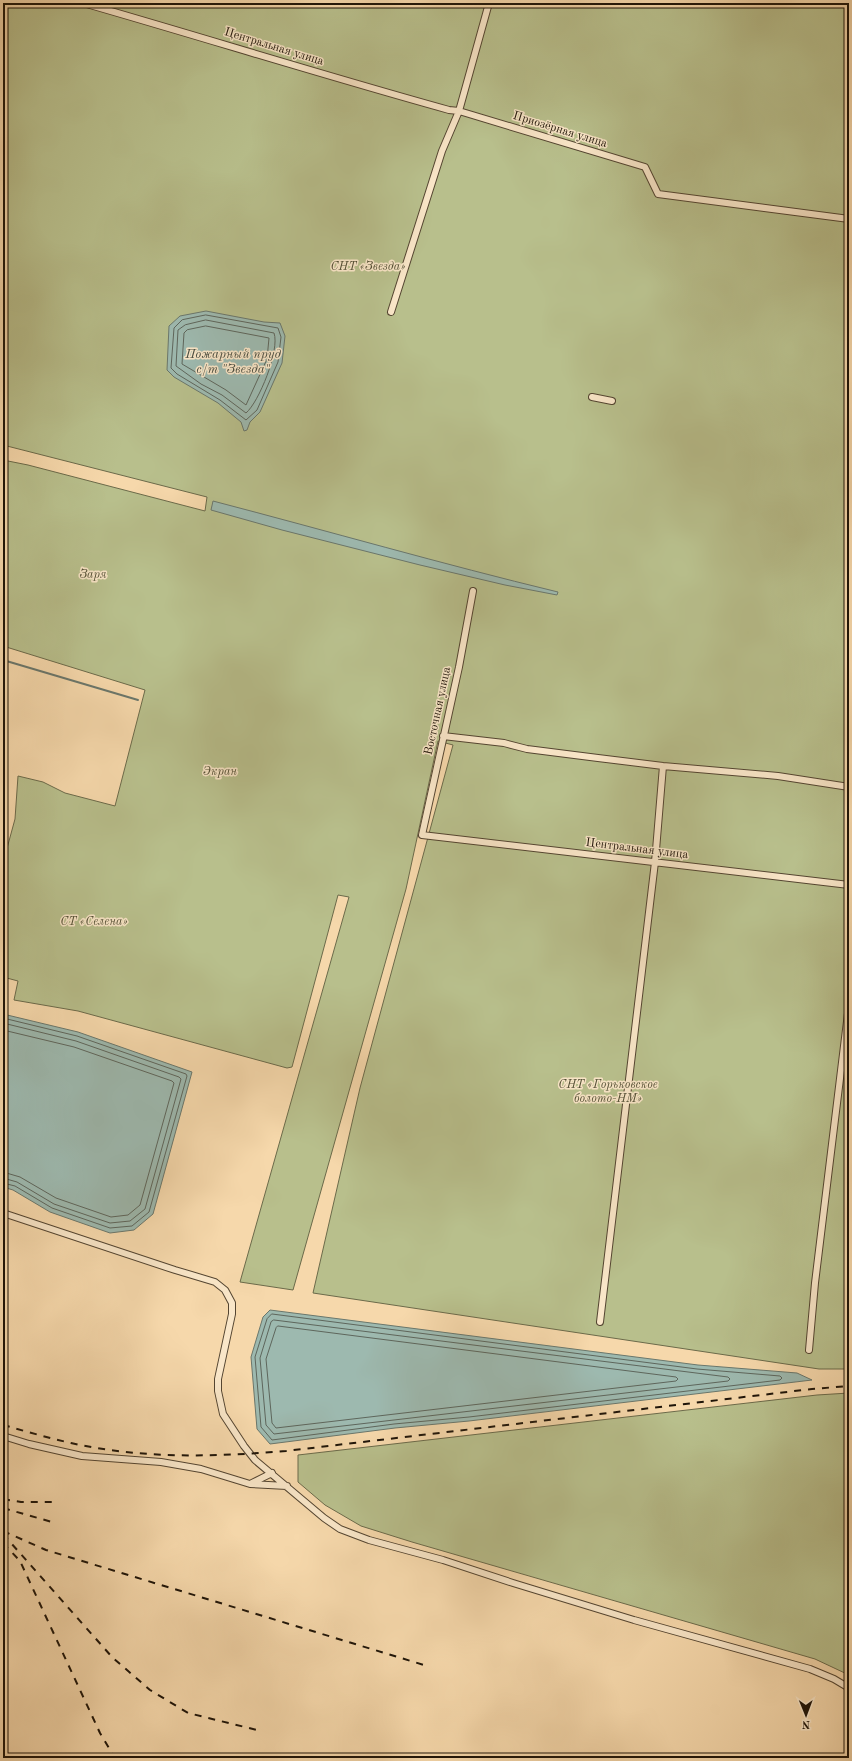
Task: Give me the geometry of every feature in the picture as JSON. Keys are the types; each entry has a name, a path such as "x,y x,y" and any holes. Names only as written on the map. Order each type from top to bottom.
{"street":[{"name":"Центральная улица","path":"83,3 380,91 448,110 459,111"},
{"path":"391,312 442,151 459,111 489,3"},
{"name":"Приозёрная улица","path":"459,111 645,167 658,194 849,219"},
{"path":"592,398 612,401"},
{"name":"Восточная улица","path":"422,835 459,667 473,591"},
{"path":"443,736 504,743 527,749 663,766 778,776 849,787"},
{"path":"600,1322 655,862 663,766"},
{"name":"Центральная улица","path":"422,835 849,885"},
{"path":"809,1350 815,1283 849,1005"},
{"path":"3,1213 160,1266 214,1282 225,1290 232,1303 232,1314 218,1379 220,1404 223,1414 255,1460 340,1529 369,1540 443,1560 634,1620 810,1669 834,1679 849,1688"},
{"path":"3,1436 29,1444 82,1456 161,1462 201,1469 250,1484 287,1486"},
{"path":"250,1484 272,1473"}],"green space":[{"path":"3,3 849,3 849,1369 819,1369 313,1293 360,1088 453,745 438,741 406,889 293,1290 240,1282 349,897 338,895 292,1067 287,1068 78,1011 14,1000 18,981 3,977 3,863 15,819 18,776 43,782 65,793 115,806 145,690 3,646 3,460 28,465 205,511 207,497 3,445"},
{"path":"849,1393 849,1675 815,1659 361,1526 325,1505 298,1482 298,1455 817,1395"}],"water":[{"name":"Пожарный пруд с/т \"Звезда\"","path":"206,311 264,322 280,323 285,336 282,363 260,412 250,422 247,430 244,431 241,422 218,403 174,377 167,370 169,326 180,316"},
{"path":"213,501 428,559 558,592 557,595 505,585 282,530 211,510"},
{"path":"3,1014 78,1032 192,1072 153,1214 134,1230 110,1233 50,1212 13,1190 3,1187"},
{"path":"270,1310 698,1365 797,1373 812,1380 469,1421 395,1428 270,1444 257,1429 251,1357 263,1317"}],"waterway":[{"path":"3,660 138,700"}],"railway":[{"path":"3,1425 71,1443 124,1452 178,1455 232,1455 286,1451 812,1389 849,1386"},
{"path":"3,1499 21,1502 54,1502"},
{"path":"3,1508 52,1522"},
{"path":"3,1531 46,1550 424,1665"},
{"path":"3,1534 112,1657 150,1690 188,1713 257,1730"},
{"path":"3,1543 20,1561 100,1733 115,1758"}],"park label":[{"name":"СНТ «Звезда»","path":"368,267"},
{"name":"Заря","path":"93,575"},
{"name":"Экран","path":"220,772"},
{"name":"СТ «Селена»","path":"94,922"},
{"name":"СНТ «Горьковское болото-НМ»","path":"608,1092"}]}
